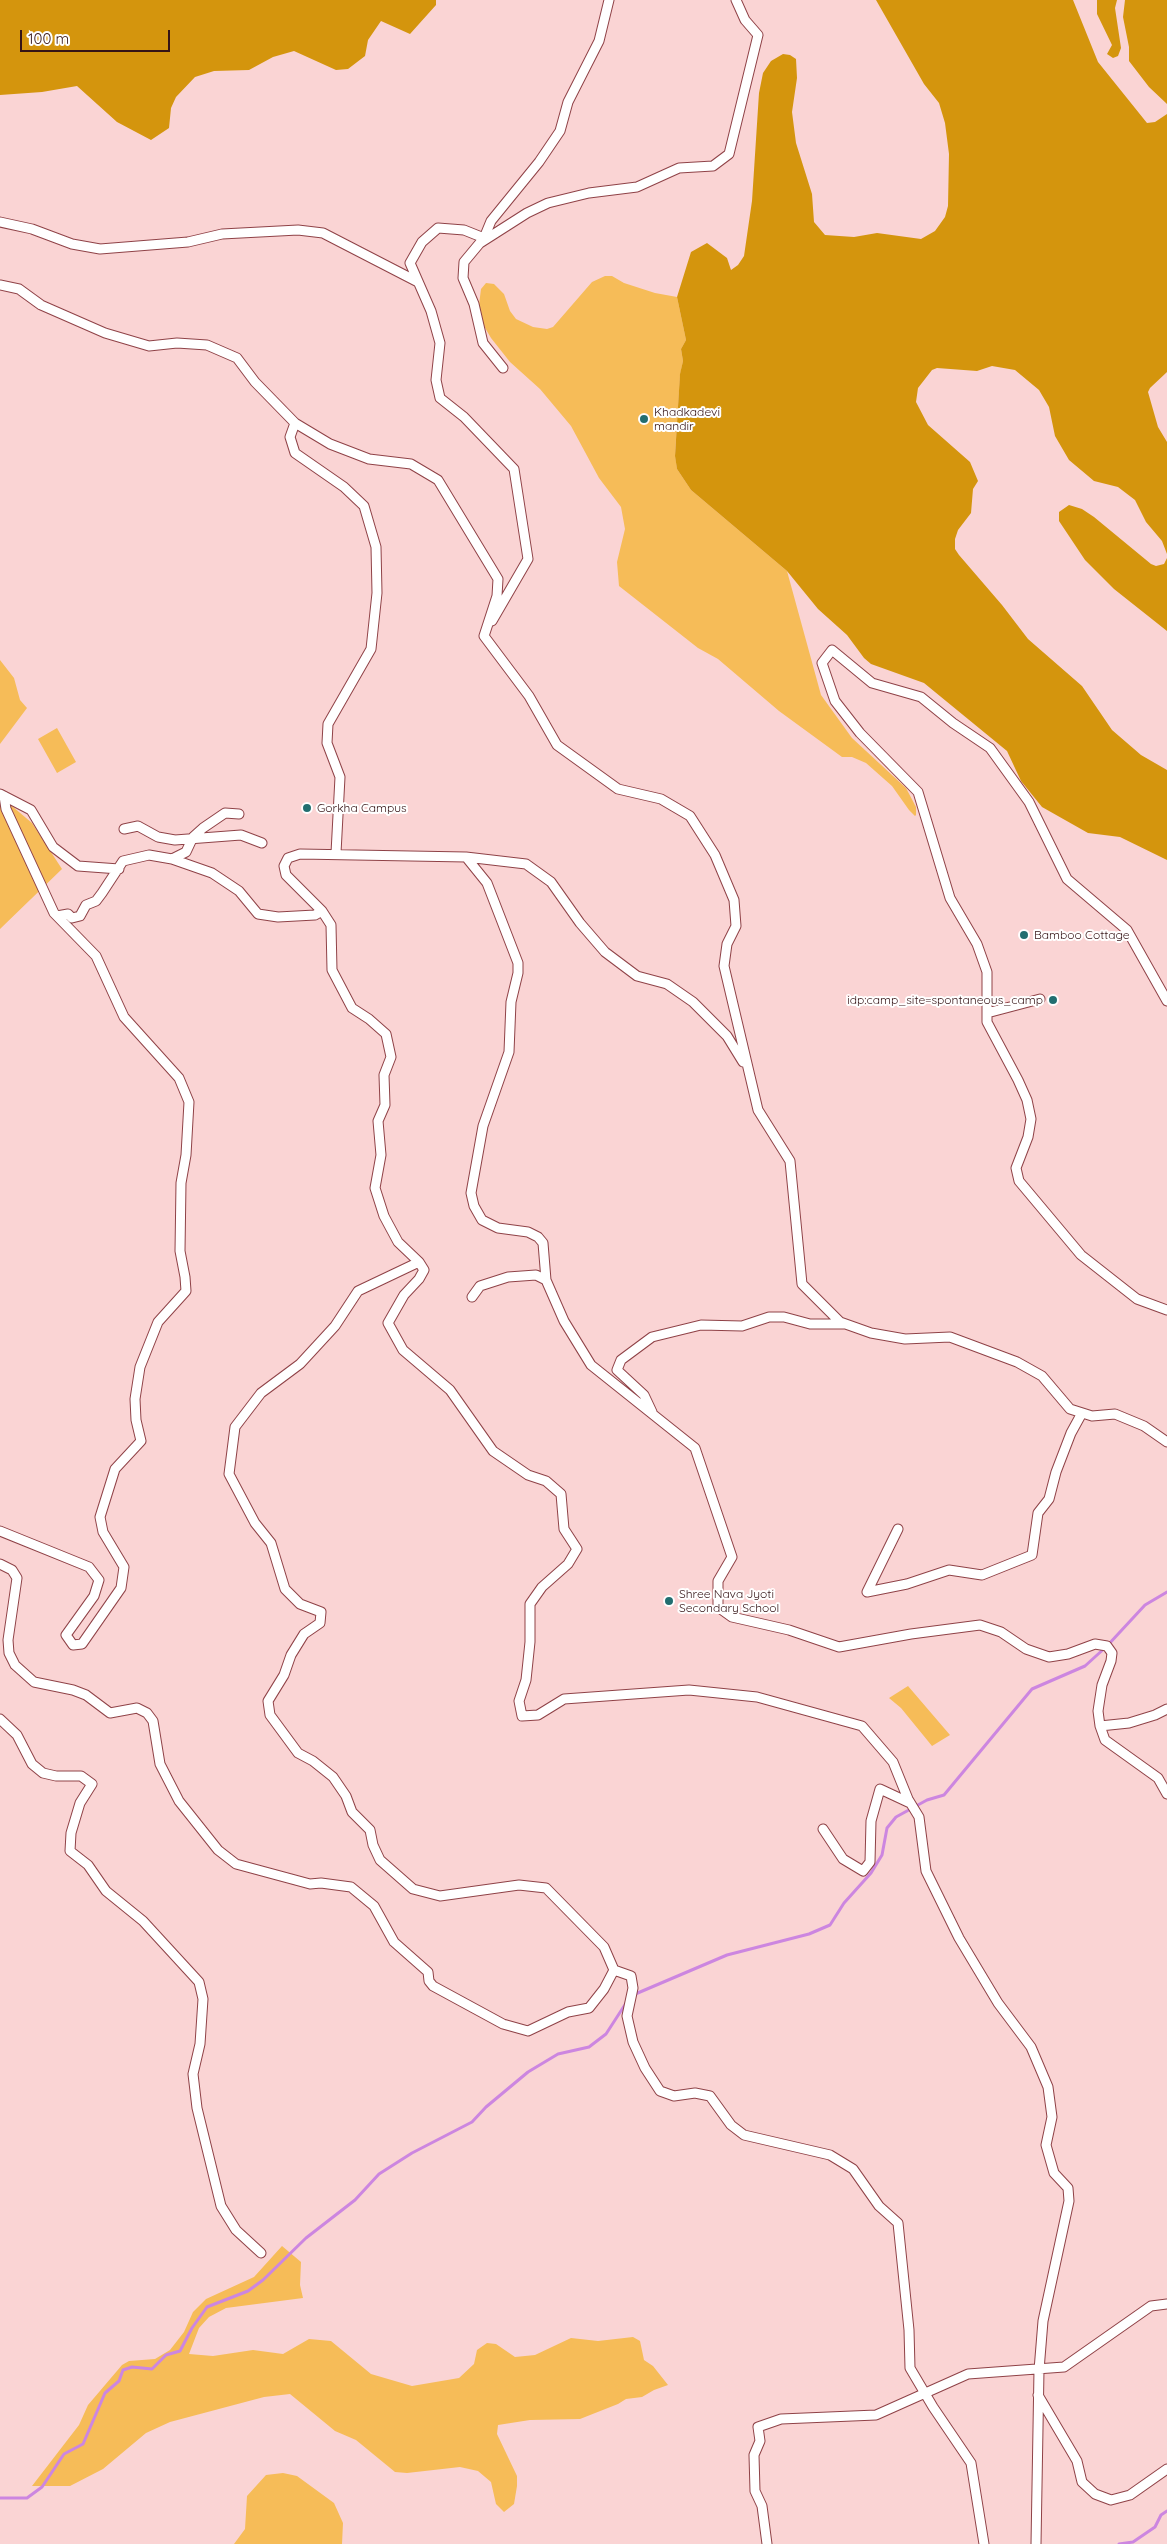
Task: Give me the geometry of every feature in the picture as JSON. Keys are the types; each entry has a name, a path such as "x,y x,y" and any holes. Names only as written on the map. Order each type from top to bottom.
{"street":[{"path":"502,368 482,343 474,304 463,278 464,262 482,240 491,221 539,162 560,131 568,102 599,42 609,0"},
{"path":"482,240 515,220 548,204 590,193 637,186 679,168 713,166 729,154 758,35 745,20 736,0"},
{"path":"0,222 32,229 72,244 100,249 188,242 222,234 298,230 323,233 418,282"},
{"path":"482,240 464,230 438,228 422,242 410,263 431,311 440,343 436,380 440,398 464,417 514,469 528,559 484,636"},
{"path":"0,285 19,289 42,305 105,332 149,346 177,343 207,344 237,358 255,382 295,423 330,444 369,459 411,464 438,480 498,579 497,596 484,636"},
{"path":"295,423 290,437 295,453 344,487 364,506 376,547 377,593 371,649 328,724 327,743 340,777 336,854"},
{"path":"484,636 529,696 557,745 618,789 661,799 690,816 715,855 734,900 736,926 727,944 724,966 758,1110 790,1161 802,1284 840,1322 871,1333 905,1339 950,1337 1018,1362 1042,1376 1070,1409 1092,1416 1115,1414 1144,1426 1167,1442"},
{"path":"1167,1001 1127,930 1067,880 1029,802 990,748 953,724 921,697 872,683 832,650 822,663 835,700 860,733 918,792 950,898 977,944 987,972 986,1022 1018,1080 1027,1100 1031,1119 1028,1137 1016,1168 1019,1181 1081,1255 1137,1299 1167,1310"},
{"path":"2,795 31,810 53,847 78,866 119,869"},
{"path":"0,1531 89,1567 99,1580 94,1596 66,1635 73,1645 82,1644 121,1588 124,1567 103,1532 100,1517 115,1469 141,1441 136,1420 135,1399 140,1367 158,1322 186,1291 186,1277 180,1251 181,1183 186,1155 189,1102 179,1078 124,1017 96,956 57,916 6,809 2,795"},
{"path":"172,859 186,852 203,828 225,813 239,814"},
{"path":"124,829 138,826 158,837 193,840 216,836 241,836 262,843"},
{"path":"751,1079 740,1055 727,1036 692,1002 668,984 637,976 605,952 580,923 551,882 526,864 466,858 300,854 288,858 284,866 286,875 322,910 331,925 332,970 352,1008 369,1019 386,1034 391,1056 384,1075 385,1105 378,1121 381,1155 375,1188 384,1216 398,1242 424,1270 419,1279 404,1295 388,1323 403,1350 450,1390 493,1451 528,1475 546,1481 560,1494 564,1529 577,1549 568,1564 542,1587 530,1604 530,1642 526,1680 519,1701 522,1716 538,1715 564,1699 582,1696 689,1690 757,1697 862,1726 892,1762 910,1803 919,1817 926,1871 959,1938 998,2003 1031,2047 1048,2087 1052,2117 1046,2145 1054,2173 1068,2188 1069,2201 1047,2302 1039,2370 1036,2544"},
{"path":"57,916 68,914 72,918 80,916 86,905 96,901 123,861 133,857 149,855 172,859 212,873 239,891 258,914 278,917 303,916 315,915 322,910"},
{"path":"466,858 487,883 518,963 518,973 511,1002 509,1052 483,1126 471,1193 474,1206 482,1220 498,1228 528,1232 538,1237 543,1243 546,1280 564,1321 591,1365 695,1448 732,1557 718,1581 718,1607 732,1617 789,1630 839,1647 911,1634 980,1625 1001,1632 1026,1649 1049,1657 1068,1654 1095,1644 1107,1646 1112,1653 1102,1685 1098,1711 1100,1726 1106,1740 1158,1778 1167,1794"},
{"path":"987,1013 1040,999"},
{"path":"418,1262 358,1291 343,1310 335,1326 300,1364 261,1392 235,1427 229,1474 255,1523 272,1543 285,1589 300,1604 321,1612 320,1623 304,1634 291,1655 284,1675 268,1701 270,1715 298,1753 333,1777 346,1796 352,1812 370,1830 373,1845 380,1860 413,1889 440,1896 519,1885 546,1888 604,1947 614,1970 631,1976 633,1988 627,2016 633,2042 645,2068 660,2091 674,2096 694,2094 710,2096 731,2125 744,2135 830,2156 853,2169 879,2206 898,2223 909,2330 910,2368 971,2463 984,2544"},
{"path":"472,1297 480,1286 508,1278 536,1275 546,1280"},
{"path":"653,1414 644,1395 616,1370 621,1360 652,1337 701,1326 742,1326 769,1316 784,1317 810,1324 845,1324"},
{"path":"898,1529 867,1592 906,1584 949,1570 982,1575 1032,1555 1038,1513 1049,1499 1065,1448 1082,1413"},
{"path":"0,1564 12,1570 18,1578 8,1640 9,1653 15,1665 34,1682 73,1690 86,1696 110,1713 137,1708 147,1713 153,1720 160,1764 179,1801 218,1850 236,1864 310,1884 321,1883 351,1887 374,1906 394,1942 428,1972 429,1982 433,1986 503,2024 528,2031 568,2012 589,2008 604,1989 614,1970"},
{"path":"1100,1726 1129,1723 1167,1709"},
{"path":"0,1719 17,1734 32,1764 43,1773 56,1776 81,1776 92,1784 80,1803 71,1833 70,1851 88,1865 106,1891 143,1921 198,1982 203,1999 200,2044 193,2074 196,2108 221,2206 236,2230 261,2253"},
{"path":"823,1829 843,1859 863,1871 870,1862 871,1821 880,1789 910,1803"},
{"path":"768,2544 762,2506 755,2491 754,2455 760,2441 758,2427 781,2419 876,2415 968,2374 1064,2367 1151,2306 1167,2304"},
{"path":"1038,2395 1076,2461 1082,2482 1094,2494 1111,2500 1130,2495 1167,2469"}],"shaded area":[{"path":"0,0 436,0 436,5 410,34 381,21 368,40 365,56 348,69 336,70 294,51 273,57 249,70 214,71 195,77 176,97 171,108 169,128 151,140 117,122 77,86 42,92 0,95"},
{"path":"876,0 1073,0 1098,62 1147,123 1155,122 1167,114 1167,372 1148,392 1158,427 1167,442 1167,554 1162,541 1146,522 1135,500 1118,487 1094,481 1069,460 1055,436 1049,407 1039,390 1015,370 992,366 977,371 937,368 932,370 918,388 916,402 928,425 970,462 978,481 973,489 971,513 958,530 955,539 955,549 959,555 1028,639 1082,686 1112,730 1141,755 1167,770 1167,860 1120,837 1088,833 1042,807 1021,781 1007,751 924,683 871,664 864,658 847,635 818,609 787,571 691,490 677,469 675,456 680,374 683,361 681,349 686,340 677,297 691,252 707,243 727,258 731,270 738,265 744,256 752,201 759,93 763,73 771,61 783,54 790,55 796,59 797,78 792,112 796,143 812,194 814,222 825,235 854,237 877,233 921,239 935,231 945,217 948,206 949,154 945,123 939,103 924,84"},
{"path":"1097,0 1117,0 1115,8 1121,48 1118,56 1113,58 1107,54 1112,45 1097,14"},
{"path":"1125,0 1167,0 1167,104 1149,87 1129,61 1129,47 1123,17"},
{"path":"605,276 612,276 624,283 655,293 677,297 686,340 681,349 683,361 680,375 675,455 677,469 691,490 787,571 821,695 852,738 906,788 916,807 915,816 892,786 866,763 852,757 842,757 779,711 718,659 698,648 619,586 617,562 625,529 621,507 599,478 571,426 540,389 510,362 491,338 484,326 479,305 481,289 486,283 494,284 504,294 510,311 516,319 533,327 547,329 553,327 592,282"},
{"path":"1069,505 1082,509 1094,517 1151,564 1156,566 1164,564 1167,558 1167,631 1114,589 1085,560 1059,521 1059,512"},
{"path":"0,660 14,678 20,700 27,708 0,744"},
{"path":"57,728 76,762 57,773 38,739"},
{"path":"0,796 32,823 62,869 0,929"},
{"path":"908,1686 950,1735 932,1746 901,1708 889,1698"},
{"path":"282,2246 301,2262 300,2285 303,2298 226,2308 209,2317 199,2328 189,2354 213,2356 253,2350 283,2354 309,2339 331,2341 371,2374 412,2386 459,2378 474,2364 477,2350 487,2343 496,2344 515,2357 535,2355 571,2338 598,2341 633,2337 640,2341 644,2360 653,2366 668,2385 642,2397 626,2399 580,2419 530,2420 498,2425 497,2434 517,2476 514,2504 504,2512 496,2504 491,2482 478,2471 460,2467 407,2473 395,2472 356,2440 335,2431 290,2394 264,2397 170,2422 146,2433 103,2469 70,2486 32,2486 79,2425 88,2405 122,2365 129,2361 155,2359 170,2350 184,2332 193,2312 206,2299 254,2277"},
{"path":"283,2473 297,2476 334,2503 343,2523 342,2544 234,2544 245,2529 247,2496 266,2475"}],"waterway":[{"path":"633,1995 727,1955 809,1934 830,1925 844,1903 871,1873 882,1855 887,1828 896,1817 927,1800 944,1795 1032,1689 1085,1666 1107,1646 1145,1605 1167,1592"},
{"path":"0,2498 27,2498 42,2487 64,2454 83,2444 105,2393 119,2381 123,2370 132,2367 152,2369 166,2355 180,2351 192,2328 207,2307 248,2291 263,2280 306,2238 355,2200 379,2174 412,2153 472,2122 486,2107 528,2072 558,2054 589,2047 606,2034 628,2000"},
{"path":"1119,2544 1133,2542 1155,2527 1161,2515 1167,2511"}],"place":[{"name":"Khadkadevi mandir","path":"644,419"},
{"name":"Gorkha Campus","path":"307,808"},
{"name":"Bamboo Cottage","path":"1024,935"},
{"name":"idp:camp_site=spontaneous_camp","path":"1053,1000"},
{"name":"Shree Nava Jyoti Secondary School","path":"669,1601"}]}
